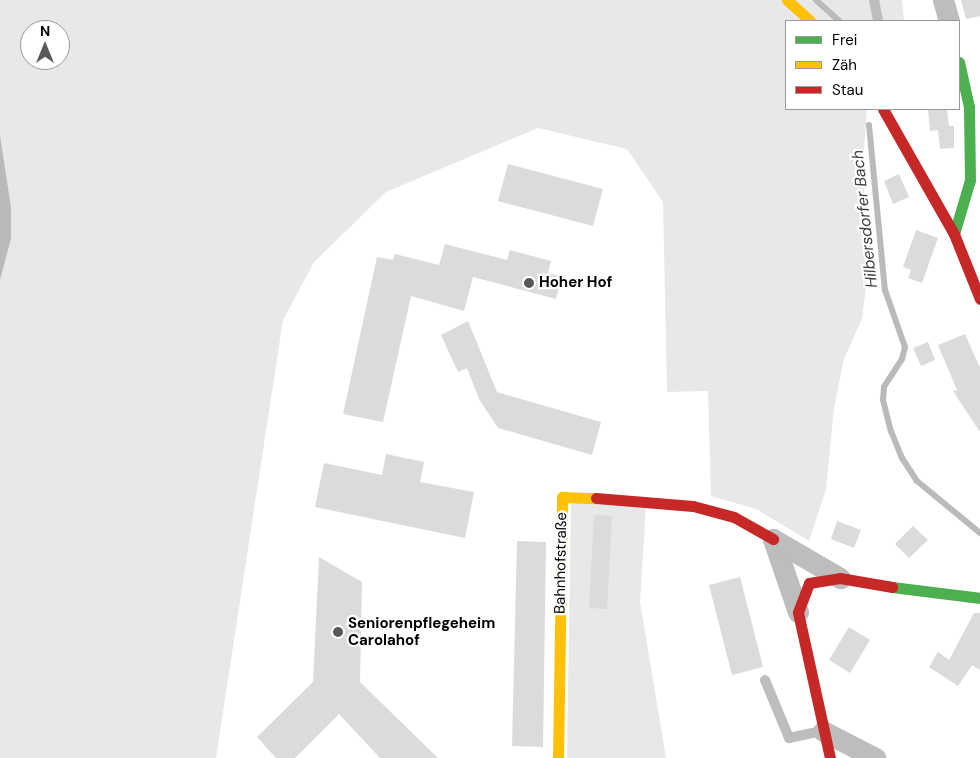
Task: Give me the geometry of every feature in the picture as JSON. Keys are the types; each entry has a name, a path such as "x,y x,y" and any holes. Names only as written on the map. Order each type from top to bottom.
{"street":[{"path":"787,0 809,20"},
{"path":"943,0 949,20"},
{"path":"954,234 970,180 969,108 960,67"},
{"path":"884,110 933,202 954,234 980,299"},
{"name":"Bahnhofstraße","path":"558,758 562,497 693,501 734,517 840,578"},
{"path":"773,539 798,612 830,758"},
{"name":"Bahnhofstraße","path":"798,612 809,583 840,578 944,596 980,598"},
{"path":"823,731 874,758"}],"lane":[{"path":"874,0 878,20"},
{"path":"765,680 789,738 823,731"}],"shaded area":[{"path":"0,0 902,0 904,20 785,20 785,110 867,110 863,164 867,279 862,319 844,359 834,408 826,489 809,541 756,509 711,496 708,391 667,392 663,202 627,149 538,128 386,192 314,262 283,320 216,758 0,758 0,280 11,239 11,207 0,135"},
{"path":"0,135 11,207 11,239 0,280"},
{"path":"571,501 646,505 640,602 666,758 567,758"}],"building":[{"path":"961,0 980,0 980,16 966,19"},
{"path":"928,110 947,110 949,126 954,126 954,148 940,149 938,130 930,131"},
{"path":"508,164 603,189 593,226 498,201"},
{"path":"899,174 909,197 893,204 884,181"},
{"path":"916,230 938,238 922,283 908,278 911,270 903,267"},
{"path":"445,244 507,260 510,250 551,261 548,273 562,277 556,299 473,277 464,311 411,296 383,422 343,414 377,257 393,260 395,254 439,265"},
{"path":"468,321 497,392 601,422 592,455 498,428 479,399 467,368 458,372 441,335"},
{"path":"965,334 980,368 980,432 953,391 957,390 938,345"},
{"path":"928,342 935,360 921,366 913,348"},
{"path":"386,454 424,462 420,482 474,492 465,538 315,507 324,463 382,475"},
{"path":"594,515 612,516 607,609 589,608"},
{"path":"837,521 861,530 854,548 831,539"},
{"path":"913,526 928,540 909,558 895,544"},
{"path":"517,541 546,542 543,747 512,746"},
{"name":"Seniorenpflegeheim Carolahof","path":"319,557 362,582 360,682 438,758 380,758 339,714 295,758 276,758 257,737 313,682"},
{"path":"740,577 763,667 732,675 709,585"},
{"path":"974,613 980,613 980,670 972,665 958,686 929,667 938,652 949,660"},
{"path":"849,627 870,640 850,673 829,660"}],"waterway":[{"name":"Hilbersdorfer Bach","path":"816,0 838,20"},
{"name":"Hilbersdorfer Bach","path":"869,125 885,290 905,347 902,359 884,387 883,400 891,431 902,458 917,481 980,533"}],"traffic: fast":[{"path":"954,234 970,180 969,107 960,66"},
{"path":"892,587 980,598"}],"traffic: slow":[{"path":"787,0 809,20"},
{"path":"558,758 562,497 596,498"}],"traffic: jam":[{"path":"884,110 954,234 980,299"},
{"path":"596,498 693,506 734,517 773,539"},
{"path":"830,758 798,612 809,583 840,578 892,587"}],"place":[{"name":"Hoher Hof","path":"529,283"},
{"name":"Seniorenpflegeheim Carolahof","path":"338,632"}]}
